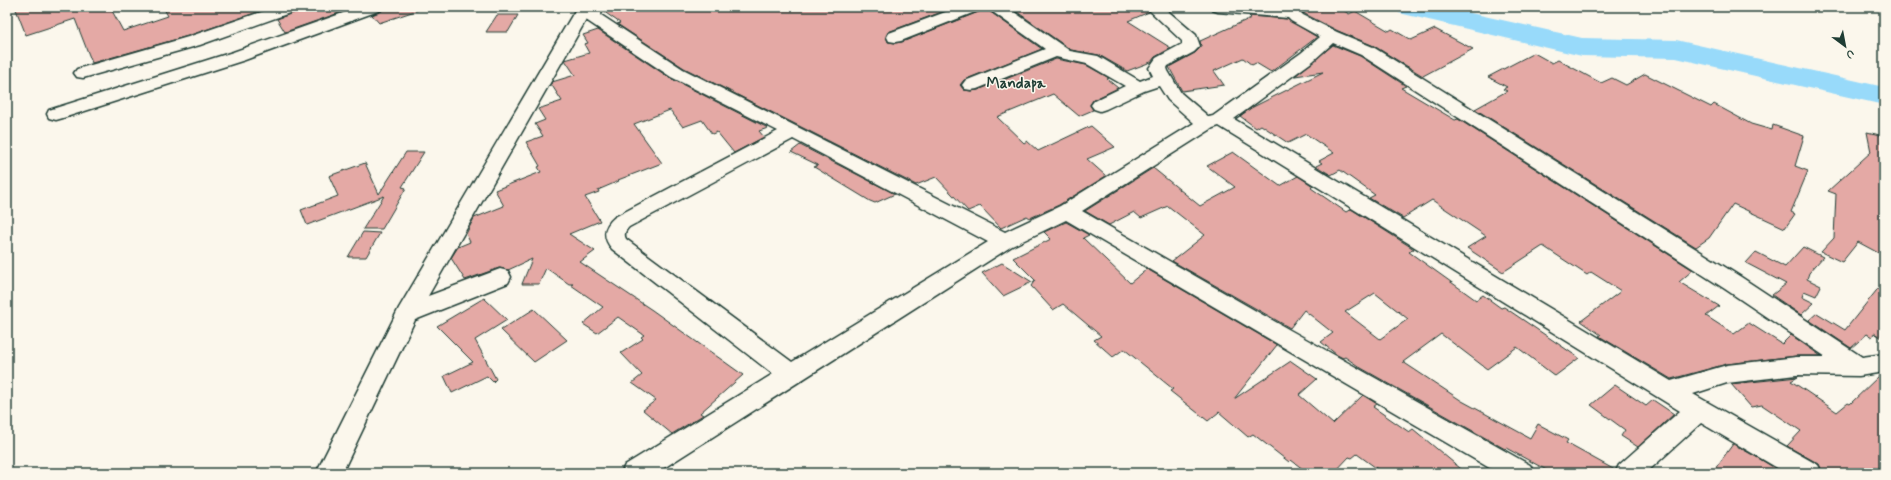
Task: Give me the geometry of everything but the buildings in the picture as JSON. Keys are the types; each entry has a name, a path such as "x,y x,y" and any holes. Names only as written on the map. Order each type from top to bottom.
{"street":[{"path":"83,73 194,40 292,7"},
{"path":"56,114 239,56 281,39 330,24 375,7"},
{"path":"329,473 407,314 585,7"},
{"path":"594,7 592,17 676,73 793,131 969,224 1005,241"},
{"path":"895,37 974,7"},
{"path":"996,7 1056,50 1065,55 1092,60 1138,87"},
{"path":"1218,7 1295,10 1297,18 1331,36 1367,51 1733,283 1858,367"},
{"path":"1158,10 1190,39 1191,43 1191,46 1159,65 1159,71 1174,96 1213,122 1238,128 1669,392 1810,473"},
{"path":"265,16 281,39"},
{"path":"634,473 1005,241 1067,211 1213,122 1307,56 1331,36"},
{"path":"971,85 1056,50"},
{"path":"1100,105 1138,87 1163,79"},
{"path":"792,375 619,244 615,240 614,233 616,227 622,222 793,131"},
{"path":"1067,211 1255,321 1521,473"},
{"path":"407,314 500,276"},
{"path":"1669,392 1727,374 1796,366 1858,367 1884,364"},
{"path":"1628,473 1699,409"}],"waterway":[{"path":"1409,7 1582,47 1676,49 1884,96"}],"district":[{"name":"Mandapa","path":"1016,83"}]}
